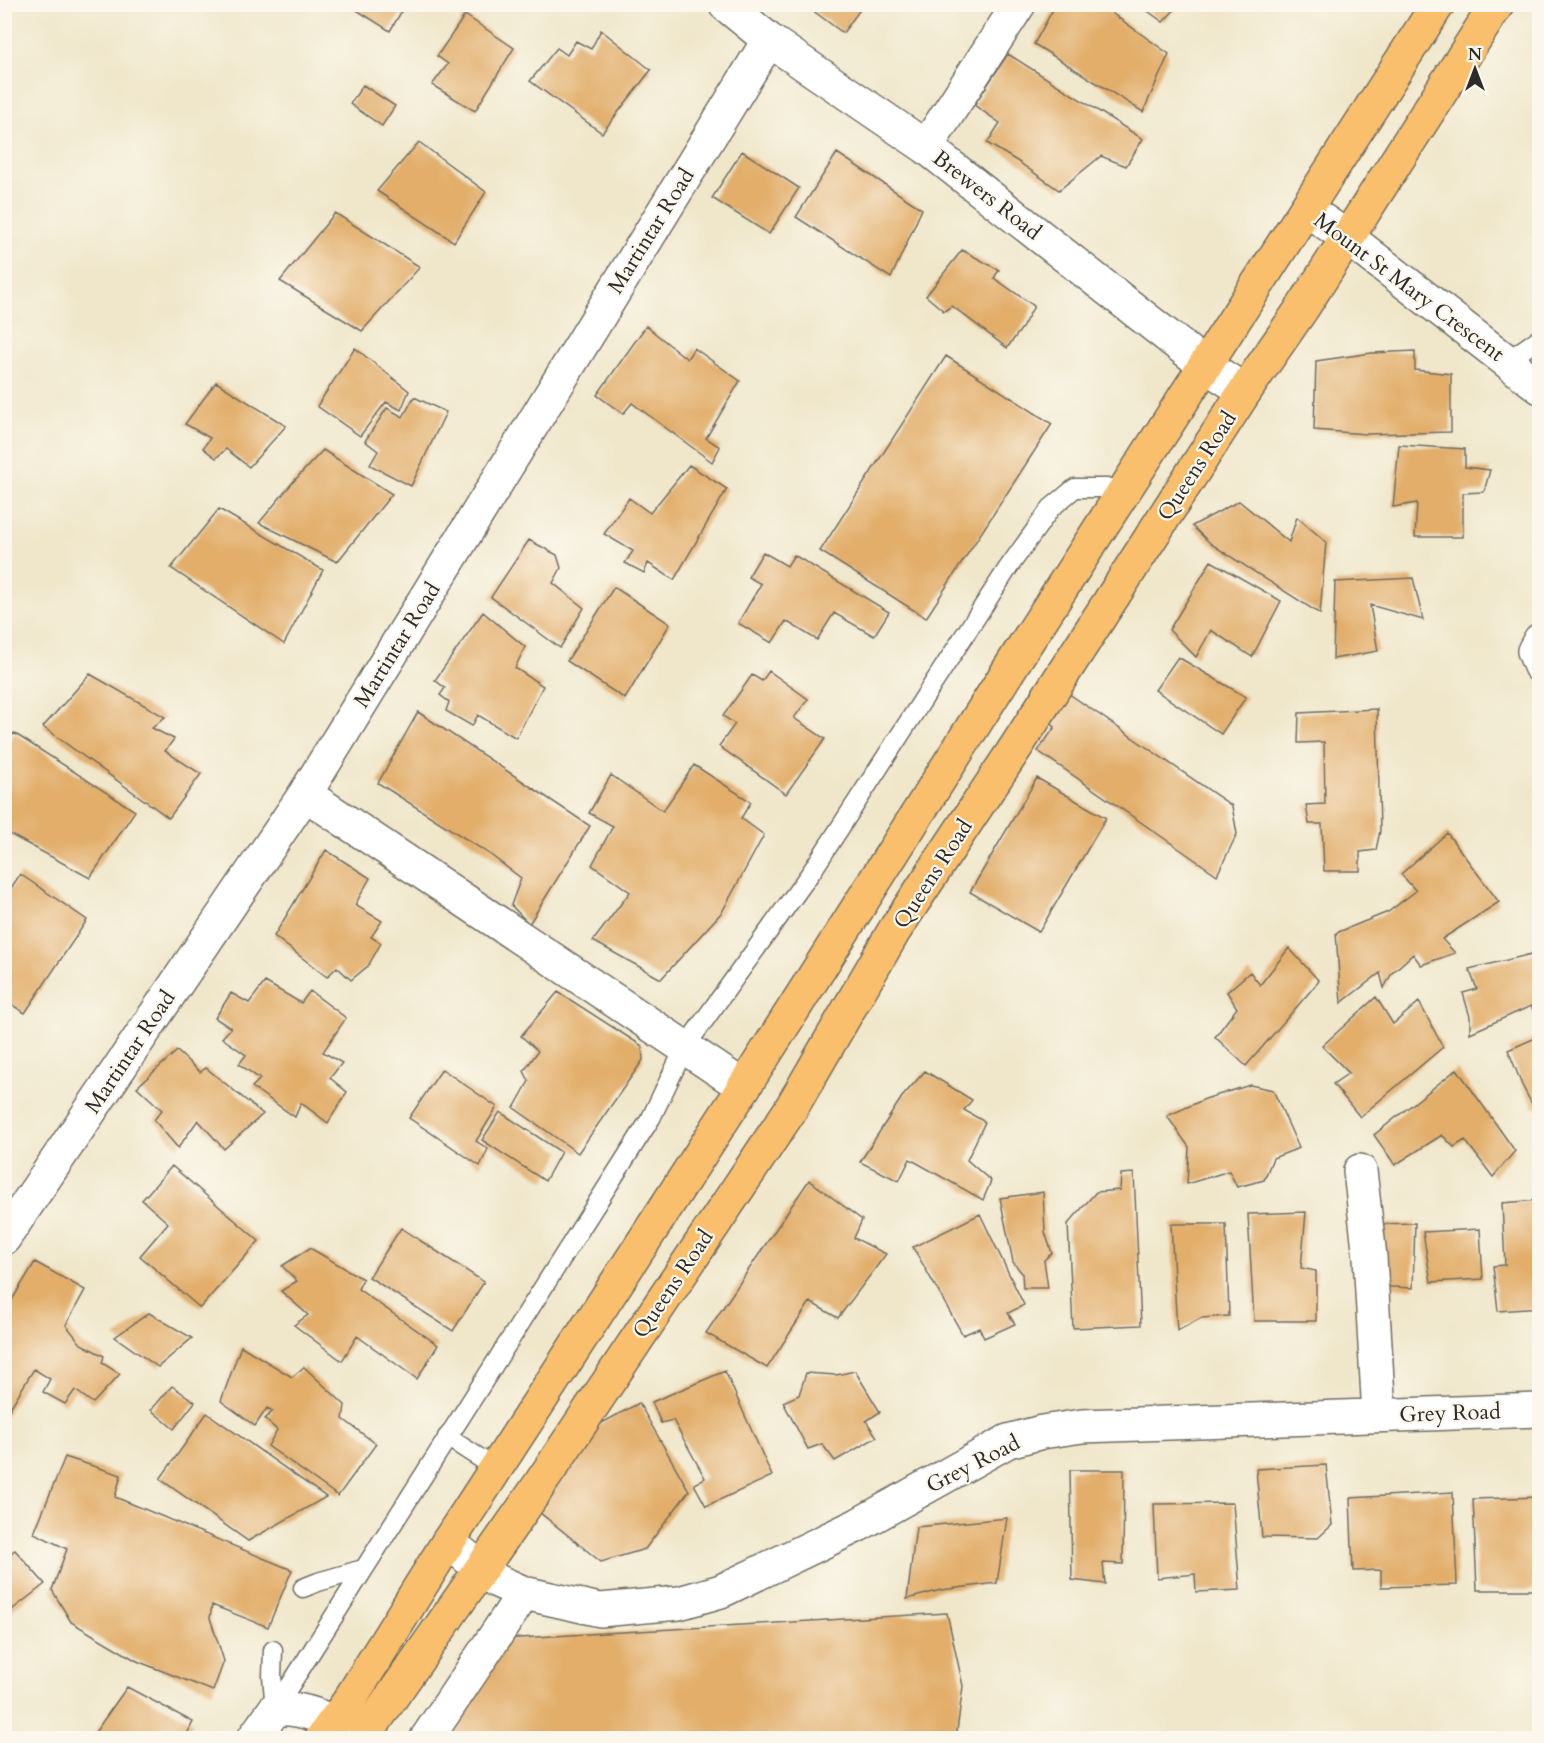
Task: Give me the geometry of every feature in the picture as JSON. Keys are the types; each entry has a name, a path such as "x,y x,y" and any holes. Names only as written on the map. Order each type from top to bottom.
{"main road":[{"name":"Queens Road","path":"327,1731 347,1704 448,1542 744,1086 1438,4"},
{"name":"Queens Road","path":"363,1738 481,1569 789,1112 894,931 1023,737 1245,391 1303,307 1497,4"}],"street":[{"name":"Brewers Road","path":"725,4 769,40 926,147 1206,366 1245,391"},
{"path":"926,147 1019,4"},
{"name":"Martintar Road","path":"4,1238 305,794 769,40"},
{"name":"Mount St Mary Crescent","path":"1307,210 1347,237 1539,387"},
{"path":"1539,640 1534,651 1539,666"},
{"path":"305,794 744,1086"},
{"path":"1360,1171 1370,1257 1379,1415"},
{"name":"Grey Road","path":"448,1542 497,1581 524,1593 600,1610 679,1603 721,1591 858,1525 1008,1441 1042,1432 1082,1426 1539,1410"},
{"path":"427,1738 524,1593"},
{"path":"254,1738 275,1709 302,1709 327,1731 363,1738"}],"lane":[{"path":"1507,360 1539,338"},
{"path":"275,1709 651,1118 685,1047 812,871 1050,508 1075,488 1126,488"},
{"path":"447,1437 497,1469"},
{"path":"303,1588 318,1581 363,1569"},
{"path":"273,1650 272,1676 275,1709"}],"building":[{"path":"347,4 406,4 390,31"},
{"path":"804,4 864,4 843,33"},
{"path":"1056,4 1099,4 1169,54 1143,112 1034,44"},
{"path":"1138,4 1180,4 1163,22"},
{"path":"465,15 514,48 475,111 432,85 448,64 437,56"},
{"path":"601,30 651,70 602,133 530,81 557,48 567,55 576,41 591,49"},
{"path":"1008,54 1143,139 1126,166 1101,156 1059,190 987,143 1000,123 974,105"},
{"path":"363,85 395,106 382,126 350,104"},
{"path":"419,142 486,192 454,242 377,191"},
{"path":"742,151 799,188 769,234 712,198"},
{"path":"837,153 922,209 891,278 796,217"},
{"path":"335,213 420,267 362,331 280,281"},
{"path":"962,250 999,270 994,278 1034,306 1022,328 1007,348 952,306 944,311 926,296"},
{"path":"646,326 687,359 694,348 740,381 706,438 720,447 712,462 632,403 623,414 597,395"},
{"path":"355,348 409,391 401,410 386,402 360,436 317,406"},
{"path":"1415,351 1415,370 1451,374 1451,432 1366,434 1314,430 1316,361 1372,353"},
{"path":"946,356 1052,424 926,618 820,551"},
{"path":"216,382 286,426 249,467 226,449 216,458 203,448 210,438 185,424"},
{"path":"414,397 446,412 411,486 370,465 378,451 365,441 387,408 403,417"},
{"path":"1399,445 1465,449 1465,467 1490,470 1484,492 1463,493 1463,537 1415,537 1417,503 1393,507"},
{"path":"323,450 392,494 337,562 259,523"},
{"path":"689,465 727,489 674,580 648,563 644,573 625,563 633,551 604,534 629,498 650,513"},
{"path":"1239,501 1289,542 1297,517 1326,542 1320,614 1211,544 1192,526"},
{"path":"219,509 323,570 284,644 171,568"},
{"path":"529,540 557,555 561,568 553,583 584,608 560,648 491,597"},
{"path":"763,552 787,566 794,555 889,612 874,636 834,613 817,640 786,621 772,643 738,623 761,584 748,577"},
{"path":"1211,561 1281,601 1252,657 1211,630 1196,657 1169,630"},
{"path":"1413,578 1423,620 1370,605 1378,651 1333,659 1335,582"},
{"path":"614,587 670,624 625,699 567,661"},
{"path":"483,612 525,647 515,668 543,686 516,738 478,715 472,726 446,711 449,702 440,695 445,688 435,680"},
{"path":"1178,657 1246,697 1221,734 1155,690"},
{"path":"769,671 808,699 794,718 825,739 786,794 719,746 735,724 723,716 752,675 762,681"},
{"path":"90,674 165,717 152,728 174,739 165,751 201,774 169,818 43,727"},
{"path":"1062,689 1232,806 1237,834 1217,875 1038,751 1055,727 1043,717"},
{"path":"1377,709 1380,831 1376,850 1360,852 1360,871 1324,871 1322,824 1309,824 1306,805 1325,804 1324,742 1298,743 1299,713"},
{"path":"418,712 590,826 529,924 511,905 521,878 488,853 378,783"},
{"path":"14,733 135,811 90,878 4,831 4,747"},
{"path":"694,765 751,802 741,818 764,835 722,912 661,979 593,941 630,892 592,865 613,826 589,813 611,775 663,811"},
{"path":"1037,778 1106,818 1039,932 970,892"},
{"path":"1447,833 1499,902 1442,939 1455,953 1421,965 1413,954 1392,973 1384,988 1380,973 1341,1003 1336,933 1388,912 1416,891 1401,874"},
{"path":"326,850 370,878 355,905 382,921 371,937 381,943 368,966 351,980 337,967 327,977 274,936"},
{"path":"20,874 87,920 25,1013 4,1000 4,899"},
{"path":"1289,948 1319,981 1246,1066 1215,1037 1237,1008 1227,992 1250,972 1260,985"},
{"path":"1540,952 1540,1017 1537,1017 1531,1006 1470,1033 1470,1017 1463,993 1477,989 1469,969"},
{"path":"265,982 301,1003 310,991 346,1018 323,1052 342,1063 330,1078 347,1092 328,1123 301,1103 295,1117 252,1087 260,1079 239,1064 246,1055 222,1038 231,1028 215,1018 231,993 249,1003"},
{"path":"558,992 642,1046 643,1060 578,1153 514,1108 529,1081 524,1071 538,1051 521,1036"},
{"path":"1376,997 1393,1024 1419,1002 1443,1047 1360,1117 1333,1084 1349,1073 1322,1046"},
{"path":"1540,1036 1540,1106 1534,1108 1508,1050"},
{"path":"177,1051 200,1072 206,1068 263,1114 224,1149 198,1120 178,1148 154,1120 162,1110 137,1087"},
{"path":"442,1069 497,1107 476,1141 488,1149 480,1166 409,1118"},
{"path":"1457,1069 1515,1151 1493,1177 1465,1140 1454,1147 1442,1135 1395,1165 1374,1135"},
{"path":"925,1071 972,1100 964,1110 985,1122 967,1160 991,1181 983,1200 910,1159 899,1181 860,1162 902,1097"},
{"path":"1250,1085 1273,1090 1299,1148 1273,1158 1264,1180 1237,1187 1229,1171 1187,1184 1189,1147 1167,1116 1205,1099"},
{"path":"500,1112 561,1152 545,1181 482,1140"},
{"path":"172,1166 259,1241 200,1308 140,1256 168,1223 142,1200"},
{"path":"1134,1173 1141,1325 1073,1328 1068,1224 1096,1192 1120,1190 1121,1174"},
{"path":"809,1180 862,1220 854,1238 886,1254 838,1318 810,1302 767,1368 706,1333"},
{"path":"1043,1192 1045,1232 1052,1253 1044,1260 1048,1288 1023,1288 1022,1273 1013,1262 1000,1198"},
{"path":"1540,1200 1540,1308 1498,1311 1493,1266 1505,1265 1502,1203"},
{"path":"1306,1212 1301,1268 1316,1271 1316,1321 1254,1321 1248,1214"},
{"path":"980,1214 1024,1305 1008,1313 1015,1324 984,1338 979,1328 963,1335 913,1247"},
{"path":"1415,1223 1413,1288 1373,1286 1375,1224"},
{"path":"1171,1224 1226,1224 1229,1316 1201,1318 1177,1331"},
{"path":"401,1228 484,1282 453,1331 369,1277"},
{"path":"1480,1229 1483,1279 1431,1282 1423,1232"},
{"path":"310,1248 363,1279 358,1289 438,1345 417,1379 357,1336 342,1361 294,1325 308,1315 281,1291 297,1281 282,1266"},
{"path":"35,1262 85,1290 66,1325 81,1344 104,1356 102,1363 120,1374 93,1403 75,1390 65,1404 43,1392 50,1379 34,1369 4,1418 4,1313"},
{"path":"149,1313 192,1338 158,1367 115,1337"},
{"path":"241,1346 292,1377 304,1367 345,1405 343,1419 376,1444 338,1496 268,1446 277,1430 265,1419 273,1411 267,1408 255,1426 221,1401"},
{"path":"725,1371 772,1476 706,1506 694,1484 705,1478 673,1420 661,1423 652,1402"},
{"path":"855,1371 880,1412 866,1421 877,1437 835,1461 822,1444 808,1449 783,1402 799,1395 806,1373 836,1375"},
{"path":"172,1386 195,1402 174,1429 151,1410"},
{"path":"639,1403 689,1491 645,1549 601,1562 539,1512 598,1425"},
{"path":"207,1413 326,1497 248,1541 160,1479"},
{"path":"65,1457 121,1475 115,1497 292,1570 268,1627 212,1605 210,1618 224,1661 213,1691 137,1661 71,1622 52,1590 67,1549 34,1533"},
{"path":"1326,1465 1332,1525 1318,1538 1262,1537 1256,1469"},
{"path":"1070,1470 1124,1470 1123,1564 1103,1563 1105,1584 1072,1580"},
{"path":"1453,1492 1457,1585 1381,1587 1381,1570 1353,1571 1350,1498"},
{"path":"1540,1497 1540,1590 1477,1590 1473,1499"},
{"path":"1233,1503 1240,1590 1196,1592 1195,1574 1157,1578 1154,1504"},
{"path":"1007,1518 997,1583 941,1590 907,1599 916,1527"},
{"path":"15,1550 45,1584 4,1616 4,1558"},
{"path":"947,1613 963,1686 956,1738 442,1738 503,1639"},
{"path":"127,1687 193,1722 185,1738 91,1738"}]}
